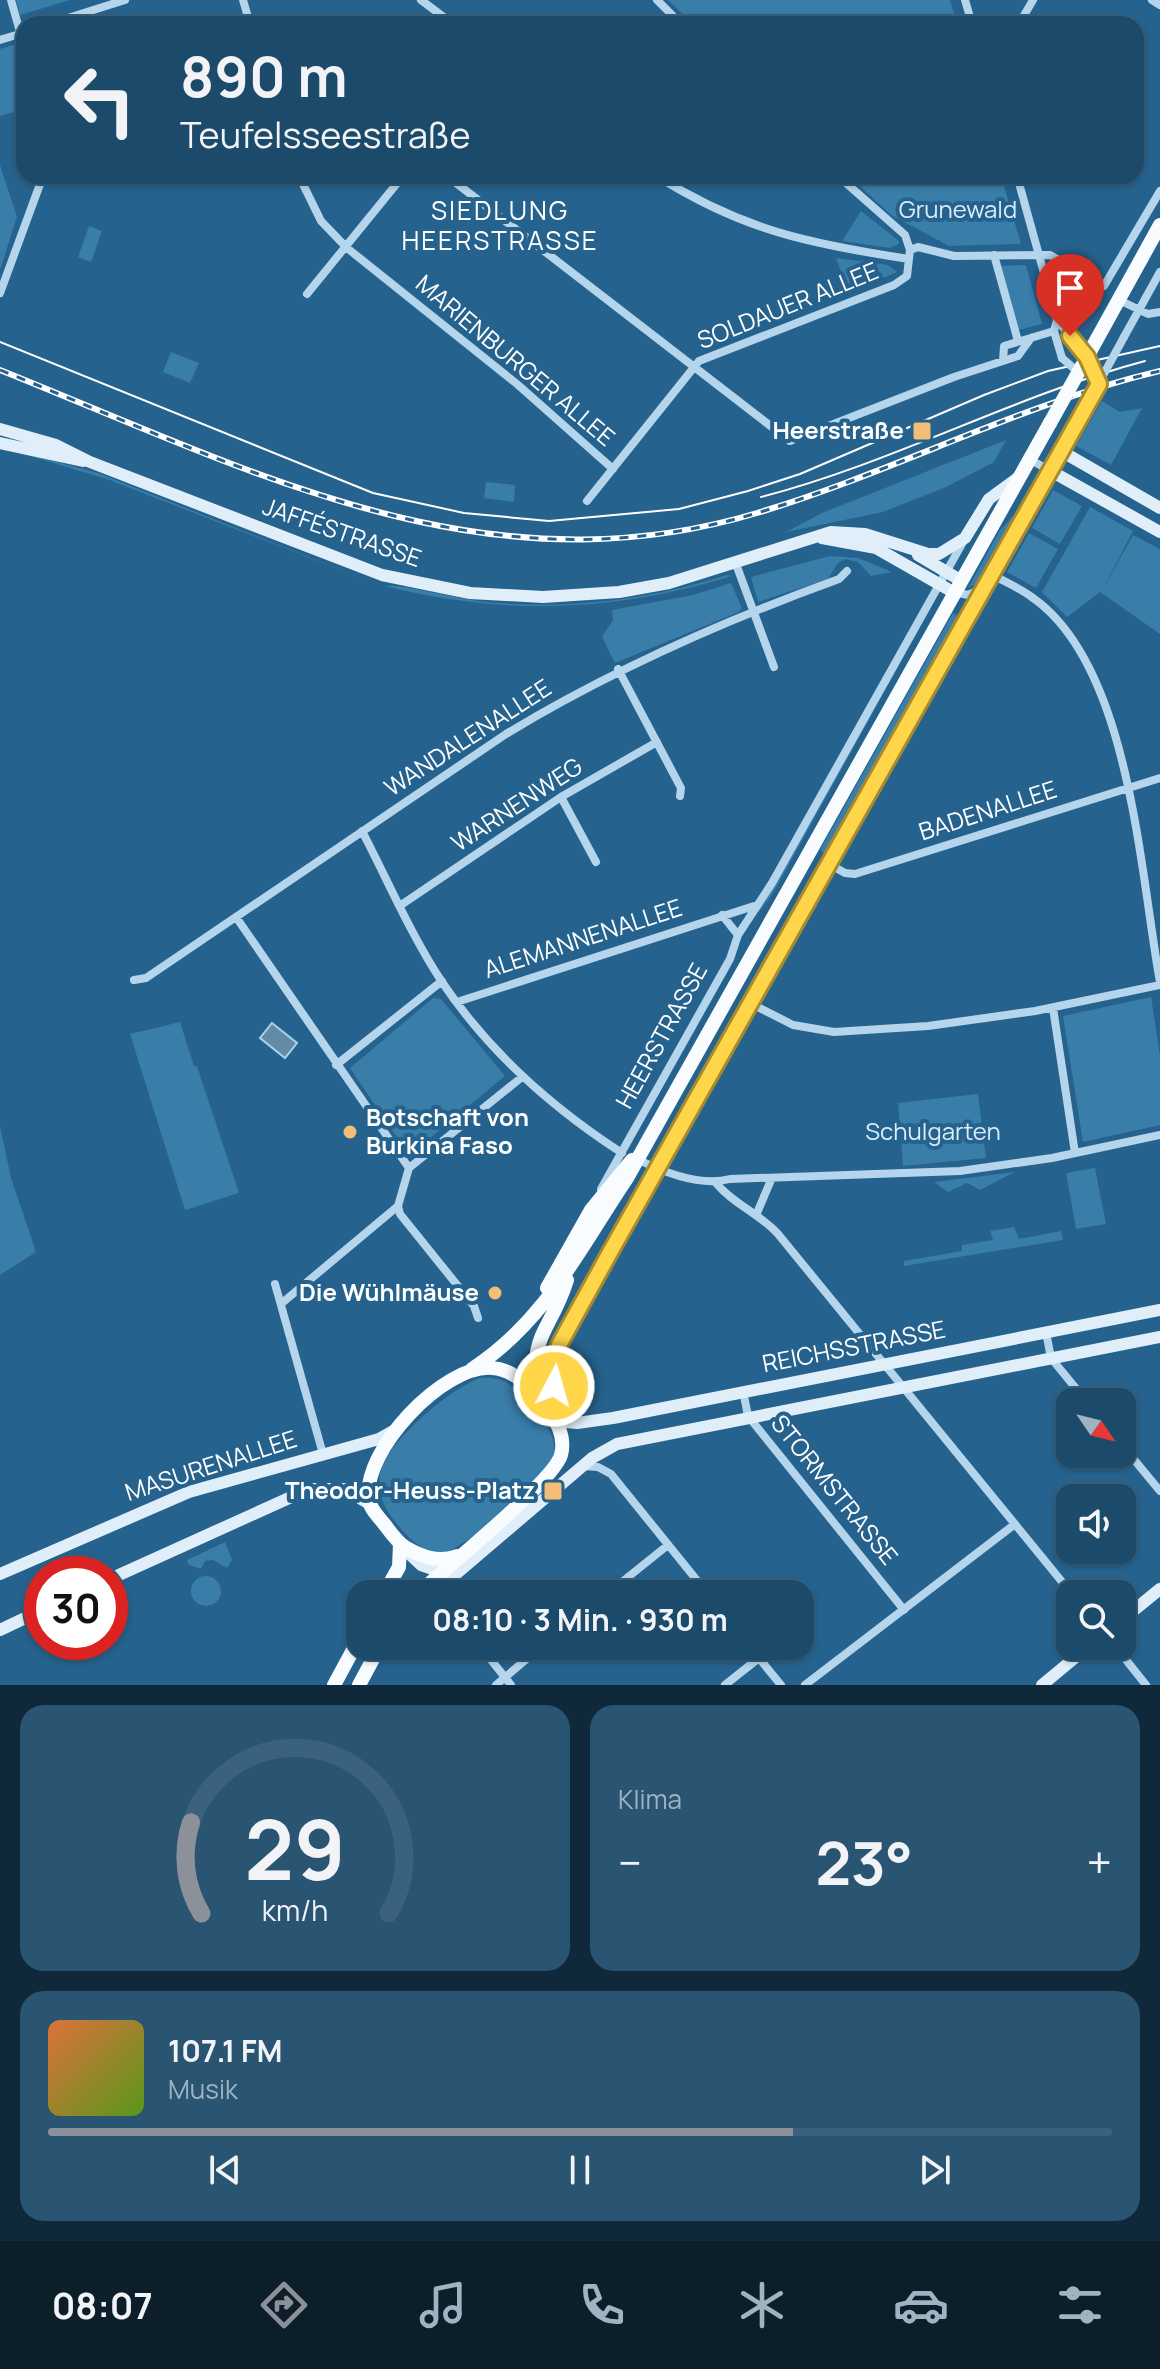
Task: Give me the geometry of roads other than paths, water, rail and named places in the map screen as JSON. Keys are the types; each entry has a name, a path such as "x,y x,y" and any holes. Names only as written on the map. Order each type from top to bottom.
{"main road":[{"name":"HEERSTRASSE","path":"472,1369 508,1344 570,1271 1160,225"},
{"name":"JAFFÉSTRASSE","path":"0,429 71,450 90,462"},
{"name":"JAFFÉSTRASSE","path":"0,443 90,462 339,560 440,588 519,597 581,596 669,583 822,538 831,532 865,534 905,548 939,554 965,538"},
{"path":"1061,451 1160,508"},
{"path":"1049,470 1160,532"},
{"name":"HEERSTRASSE","path":"965,538 989,499 1019,477"},
{"name":"JAFFÉSTRASSE","path":"822,538 876,548 957,586"},
{"name":"JAFFÉSTRASSE","path":"905,548 943,578"},
{"name":"HEERSTRASSE","path":"533,1316 591,1210 626,1164 636,1158"},
{"name":"HEERSTRASSE","path":"540,1399 535,1371 536,1346 561,1297 570,1271"},
{"name":"REICHSSTRASSE","path":"555,1419 577,1423 613,1418 1160,1310"},
{"name":"REICHSSTRASSE","path":"582,1466 617,1444 1160,1337"},
{"path":"370,1504 373,1468 395,1430 437,1391 472,1369 506,1371 540,1399 555,1419 562,1451 550,1476 457,1556 434,1580"},
{"path":"613,1418 617,1444"},
{"name":"MASURENALLEE","path":"0,1574 189,1492 379,1439 395,1430"},
{"path":"446,1580 582,1466"},
{"path":"128,1571 309,1489 344,1489 370,1504 416,1562 440,1573 456,1574"},
{"path":"400,1545 432,1559 457,1556"},
{"path":"392,1580 399,1567 400,1545"},
{"path":"1136,1609 1160,1589"},
{"path":"0,1630 24,1619"},
{"path":"334,1685 348,1660"},
{"path":"359,1685 372,1660"},
{"path":"1042,1685 1072,1660"}],"street":[{"path":"74,16 125,0"},
{"path":"421,0 442,16"},
{"path":"657,0 673,16"},
{"path":"1152,0 1160,5"},
{"path":"0,293 40,184"},
{"name":"MARIENBURGER ALLEE","path":"303,184 321,221 347,248 517,384 613,469"},
{"path":"307,294 397,184"},
{"path":"457,184 790,441 1022,353 1031,338"},
{"path":"670,184 705,205 750,225 797,240 909,255 918,247 954,256 1038,253 1050,255 1104,286 1160,191"},
{"path":"847,184 905,235 909,255"},
{"path":"1019,184 1057,320 1087,351 1099,384"},
{"name":"SOLDAUER ALLEE","path":"587,501 699,361 896,284 909,273 909,255"},
{"path":"994,255 1018,341"},
{"path":"555,1419 559,1345 1124,337 1143,312 1160,272"},
{"path":"1119,300 1143,312 1160,312"},
{"path":"1057,320 1054,331 1062,358 1078,372"},
{"path":"1003,361 1001,349 1054,331"},
{"path":"1029,459 1049,470"},
{"name":"HEERSTRASSE","path":"591,1210 730,959 738,935 754,906 772,883 965,538"},
{"path":"736,564 774,667"},
{"name":"WANDALENALLEE","path":"134,980 146,978 506,734 618,669 753,610 839,579 847,571"},
{"path":"750,1003 793,1025 834,1032 928,1026 1053,1008 1160,984 1127,788 1110,713 1090,667 1045,608 991,574"},
{"path":"957,586 968,595 984,587"},
{"path":"618,669 681,788 680,796"},
{"name":"WARNENWEG","path":"401,905 561,797 657,742"},
{"name":"BADENALLEE","path":"829,864 845,873 855,874 1160,778"},
{"path":"561,797 596,862"},
{"path":"362,831 442,981 457,1002 522,1077 562,1112 622,1153"},
{"name":"ALEMANNENALLEE","path":"457,1002 754,906"},
{"path":"722,915 738,935"},
{"path":"236,917 409,1168"},
{"path":"336,1065 442,981"},
{"path":"1053,1008 1075,1153"},
{"path":"478,1318 474,1306 400,1214 398,1206 409,1168 522,1077"},
{"path":"636,1158 657,1169 716,1183 730,1179 946,1172 1075,1153 1160,1135"},
{"path":"757,1213 771,1180"},
{"path":"716,1183 724,1193 757,1213 1061,1580"},
{"path":"282,1303 398,1206"},
{"path":"275,1284 323,1454"},
{"path":"1046,1332 1051,1358 1076,1388"},
{"name":"STORMSTRASSE","path":"743,1391 748,1416 904,1610"},
{"path":"1136,1462 1160,1491"},
{"path":"582,1466 599,1467 611,1474 697,1580"},
{"path":"805,1685 1015,1524"},
{"path":"624,1580 668,1545"},
{"path":"491,1660 511,1685"},
{"path":"496,1685 525,1660"},
{"path":"725,1685 756,1660"},
{"path":"761,1660 781,1685"},
{"path":"1126,1660 1146,1685"}],"tram line":[{"path":"0,342 373,493 464,513 549,521 679,509 748,491 800,474 1048,371 1160,346"},
{"path":"761,497 810,483 1048,392 1145,361"}],"railway":[{"path":"0,370 184,446 276,480 369,509 462,530 558,539 656,534 757,513 858,478 1057,401 1160,371"}],"place":[{"name":"Heerstraße","path":"922,431"},
{"name":"Botschaft von Burkina Faso","path":"350,1132"},
{"name":"Die Wühlmäuse","path":"495,1293"},
{"name":"Theodor-Heuss-Platz","path":"553,1491"}],"district":[{"name":"SIEDLUNG HEERSTRASSE","path":"500,226"}],"park label":[{"name":"Grunewald","path":"958,210"},
{"name":"Schulgarten","path":"933,1132"}]}
